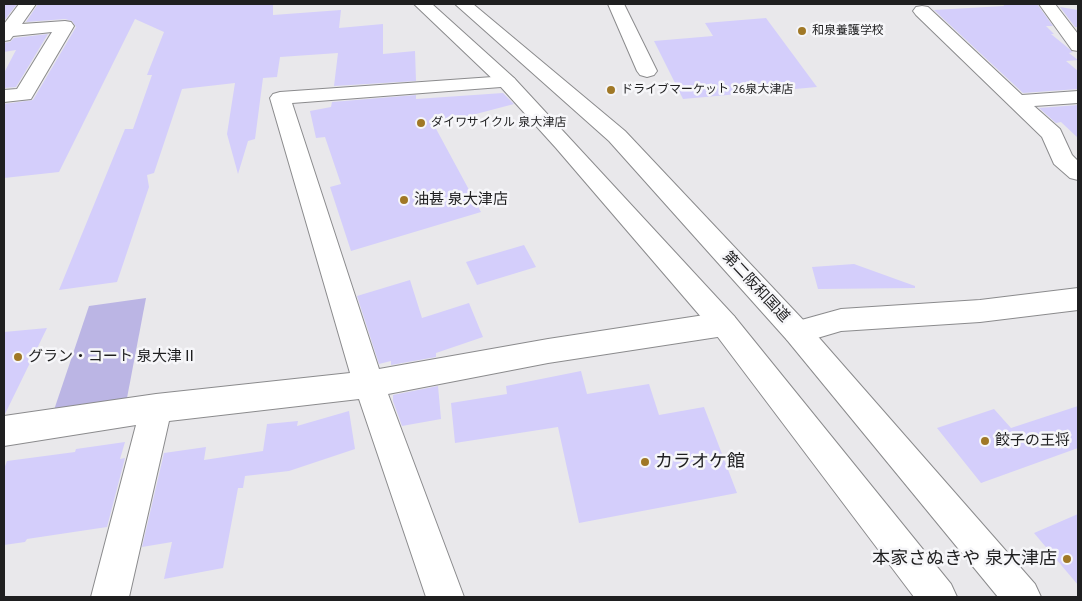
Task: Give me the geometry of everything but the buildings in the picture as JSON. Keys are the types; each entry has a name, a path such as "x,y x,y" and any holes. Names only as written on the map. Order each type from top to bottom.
{"main road":[{"path":"6,33 28,4"},
{"path":"422,4 506,82 564,143 724,324 938,597"},
{"name":"第二阪和国道","path":"463,4 617,136 797,332 1022,597"},
{"path":"616,4 647,71"},
{"path":"1047,4 1078,46"},
{"path":"922,11 1052,134 1062,159 1078,173"},
{"path":"4,96 24,95 65,26 6,33"},
{"path":"445,597 369,384 280,98 506,82"},
{"path":"1019,101 1078,98"},
{"path":"797,332 841,320 980,311 1078,300"},
{"path":"4,431 156,408 369,384 548,351 724,324"},
{"path":"110,597 156,408"}],"shaded area":[{"path":"146,298 127,398 54,410 89,306"}],"place":[{"name":"和泉養護学校","path":"802,31"},
{"name":"ドライブマーケット 26泉大津店","path":"611,90"},
{"name":"ダイワサイクル 泉大津店","path":"421,123"},
{"name":"油甚 泉大津店","path":"404,200"},
{"name":"グラン・コート 泉大津Ⅱ","path":"18,357"},
{"name":"餃子の王将","path":"985,441"},
{"name":"カラオケ館","path":"645,462"},
{"name":"本家さぬきや 泉大津店","path":"1067,559"}]}
